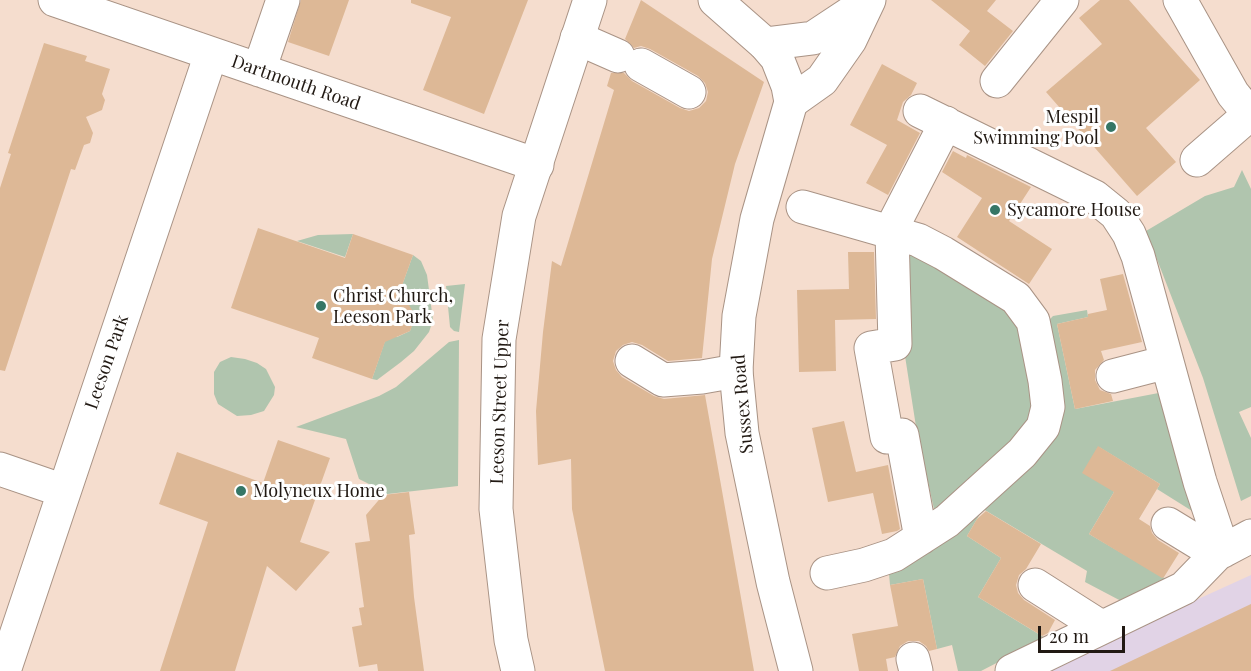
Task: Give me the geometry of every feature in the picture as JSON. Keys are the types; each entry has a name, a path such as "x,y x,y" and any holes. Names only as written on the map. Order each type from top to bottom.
{"street":[{"name":"Dartmouth Road","path":"55,0 537,165"},
{"path":"259,70 283,0"},
{"name":"Leeson Street Upper","path":"518,671 511,640 496,509 499,339 519,216 590,0"},
{"path":"715,0 765,44 777,58 791,102 822,80 850,40 868,2"},
{"path":"997,81 1062,0"},
{"path":"1180,0 1233,94 1250,115 1197,159"},
{"path":"765,44 813,38 868,2"},
{"path":"577,38 629,60 689,92"},
{"name":"Leeson Park","path":"4,671 211,54"},
{"name":"Sussex Road","path":"791,102 757,219 739,316 736,371 742,433 773,582 796,671"},
{"path":"921,538 902,435 887,437 871,348 895,344 892,233 933,117 1095,197 1116,214 1129,234 1138,256 1200,482 1230,547"},
{"path":"803,207 918,240 943,252 1016,298 1033,321 1045,381 1047,407 1043,427 1022,453 947,521 894,555 864,565 827,573"},
{"path":"632,361 663,380 736,371"},
{"path":"1113,376 1167,362"},
{"path":"0,469 64,491"},
{"path":"1167,524 1230,547"},
{"path":"1012,671 1184,588 1230,547"},
{"path":"1035,585 1101,627"}],"shaded area":[{"path":"1251,575 1251,671 1040,671"}],"green space":[{"path":"1242,170 1251,189 1251,407 1239,412 1251,438 1251,496 1241,501 1203,378 1146,231 1205,196 1234,187"},
{"path":"353,234 345,257 297,241 318,235"},
{"path":"930,254 1013,305 1041,409 956,504 934,509 917,433 905,356 907,255"},
{"path":"413,255 421,261 427,275 433,320 429,332 414,351 377,380 372,379 387,335 397,337 410,331 415,316 397,299"},
{"path":"465,284 459,332 450,327 446,286"},
{"path":"1087,310 1088,317 1057,324 1075,409 1169,391 1200,516 1157,489 1160,484 1099,447 1114,492 1089,534 1168,580 1123,602 1085,582 1087,571 983,509 967,536 1001,558 978,597 1045,638 981,671 958,671 952,645 937,649 923,579 890,585 889,574 1029,461 1048,321 1053,316"},
{"path":"459,340 458,486 370,496 373,486 359,479 346,439 296,427 379,396 396,387 449,342"},
{"path":"231,357 257,363 266,369 275,387 274,395 264,411 237,416 218,404 214,394 214,372 220,362"}],"building":[{"path":"301,0 349,0 329,56 288,42"},
{"path":"411,0 528,0 484,114 423,90 451,17 411,3"},
{"path":"641,0 764,82 735,164 712,259 702,358 668,361 642,345 632,342 616,351 613,361 622,377 654,396 664,399 705,395 754,671 605,671 572,509 571,459 538,465 536,411 552,261 561,266 614,90 607,86 611,73 624,73 632,81 689,111 699,108 706,101 708,92 705,83 698,76 650,49 641,46 634,48 625,39"},
{"path":"931,0 996,0 987,11 1013,31 985,66 959,45 970,31"},
{"path":"1100,0 1129,0 1200,80 1146,128 1176,162 1137,196 1046,92 1102,44 1079,18"},
{"path":"44,43 87,56 85,61 110,69 102,94 105,100 102,110 86,117 93,133 90,143 84,145 75,170 71,169 5,371 0,370 0,188 11,154 8,153"},
{"path":"882,64 917,83 911,95 903,102 897,120 920,133 888,195 866,183 887,145 850,125"},
{"name":"Sycamore House","path":"953,151 966,158 967,155 1031,187 1009,221 1052,249 1029,284 957,237 982,198 942,172"},
{"name":"Christ Church, Leeson Park","path":"258,228 345,258 353,234 413,255 400,291 416,316 410,331 385,342 372,379 312,358 319,338 231,308"},
{"path":"848,252 874,252 876,319 835,320 836,371 799,372 797,290 849,289"},
{"path":"1123,274 1142,342 1101,351 1104,360 1095,370 1095,380 1100,390 1111,394 1113,401 1075,409 1057,324 1107,310 1100,279"},
{"path":"844,421 856,472 888,465 900,529 897,531 882,534 873,493 828,502 812,428"},
{"path":"278,440 330,458 300,542 330,552 296,591 267,566 235,671 160,671 208,522 159,504 177,452 263,483"},
{"path":"1098,446 1160,484 1139,519 1150,526 1158,540 1179,553 1162,578 1089,534 1114,492 1082,473"},
{"path":"409,492 415,534 409,535 414,597 424,671 378,671 377,664 359,667 352,627 362,625 359,608 364,607 355,543 370,541 366,515 383,495"},
{"path":"986,511 1041,544 1026,569 1019,575 1016,585 1018,593 1024,600 1055,620 1048,633 1042,636 978,597 1001,558 967,536 977,519"},
{"path":"923,579 937,649 929,651 919,641 908,641 900,646 895,657 886,659 888,671 859,671 852,634 898,626 890,585"},
{"path":"1251,604 1251,671 1110,671"}],"place":[{"name":"Mespil Swimming Pool","path":"1111,127"},
{"name":"Sycamore House","path":"995,210"},
{"name":"Christ Church, Leeson Park","path":"321,306"},
{"name":"Molyneux Home","path":"241,491"}]}
